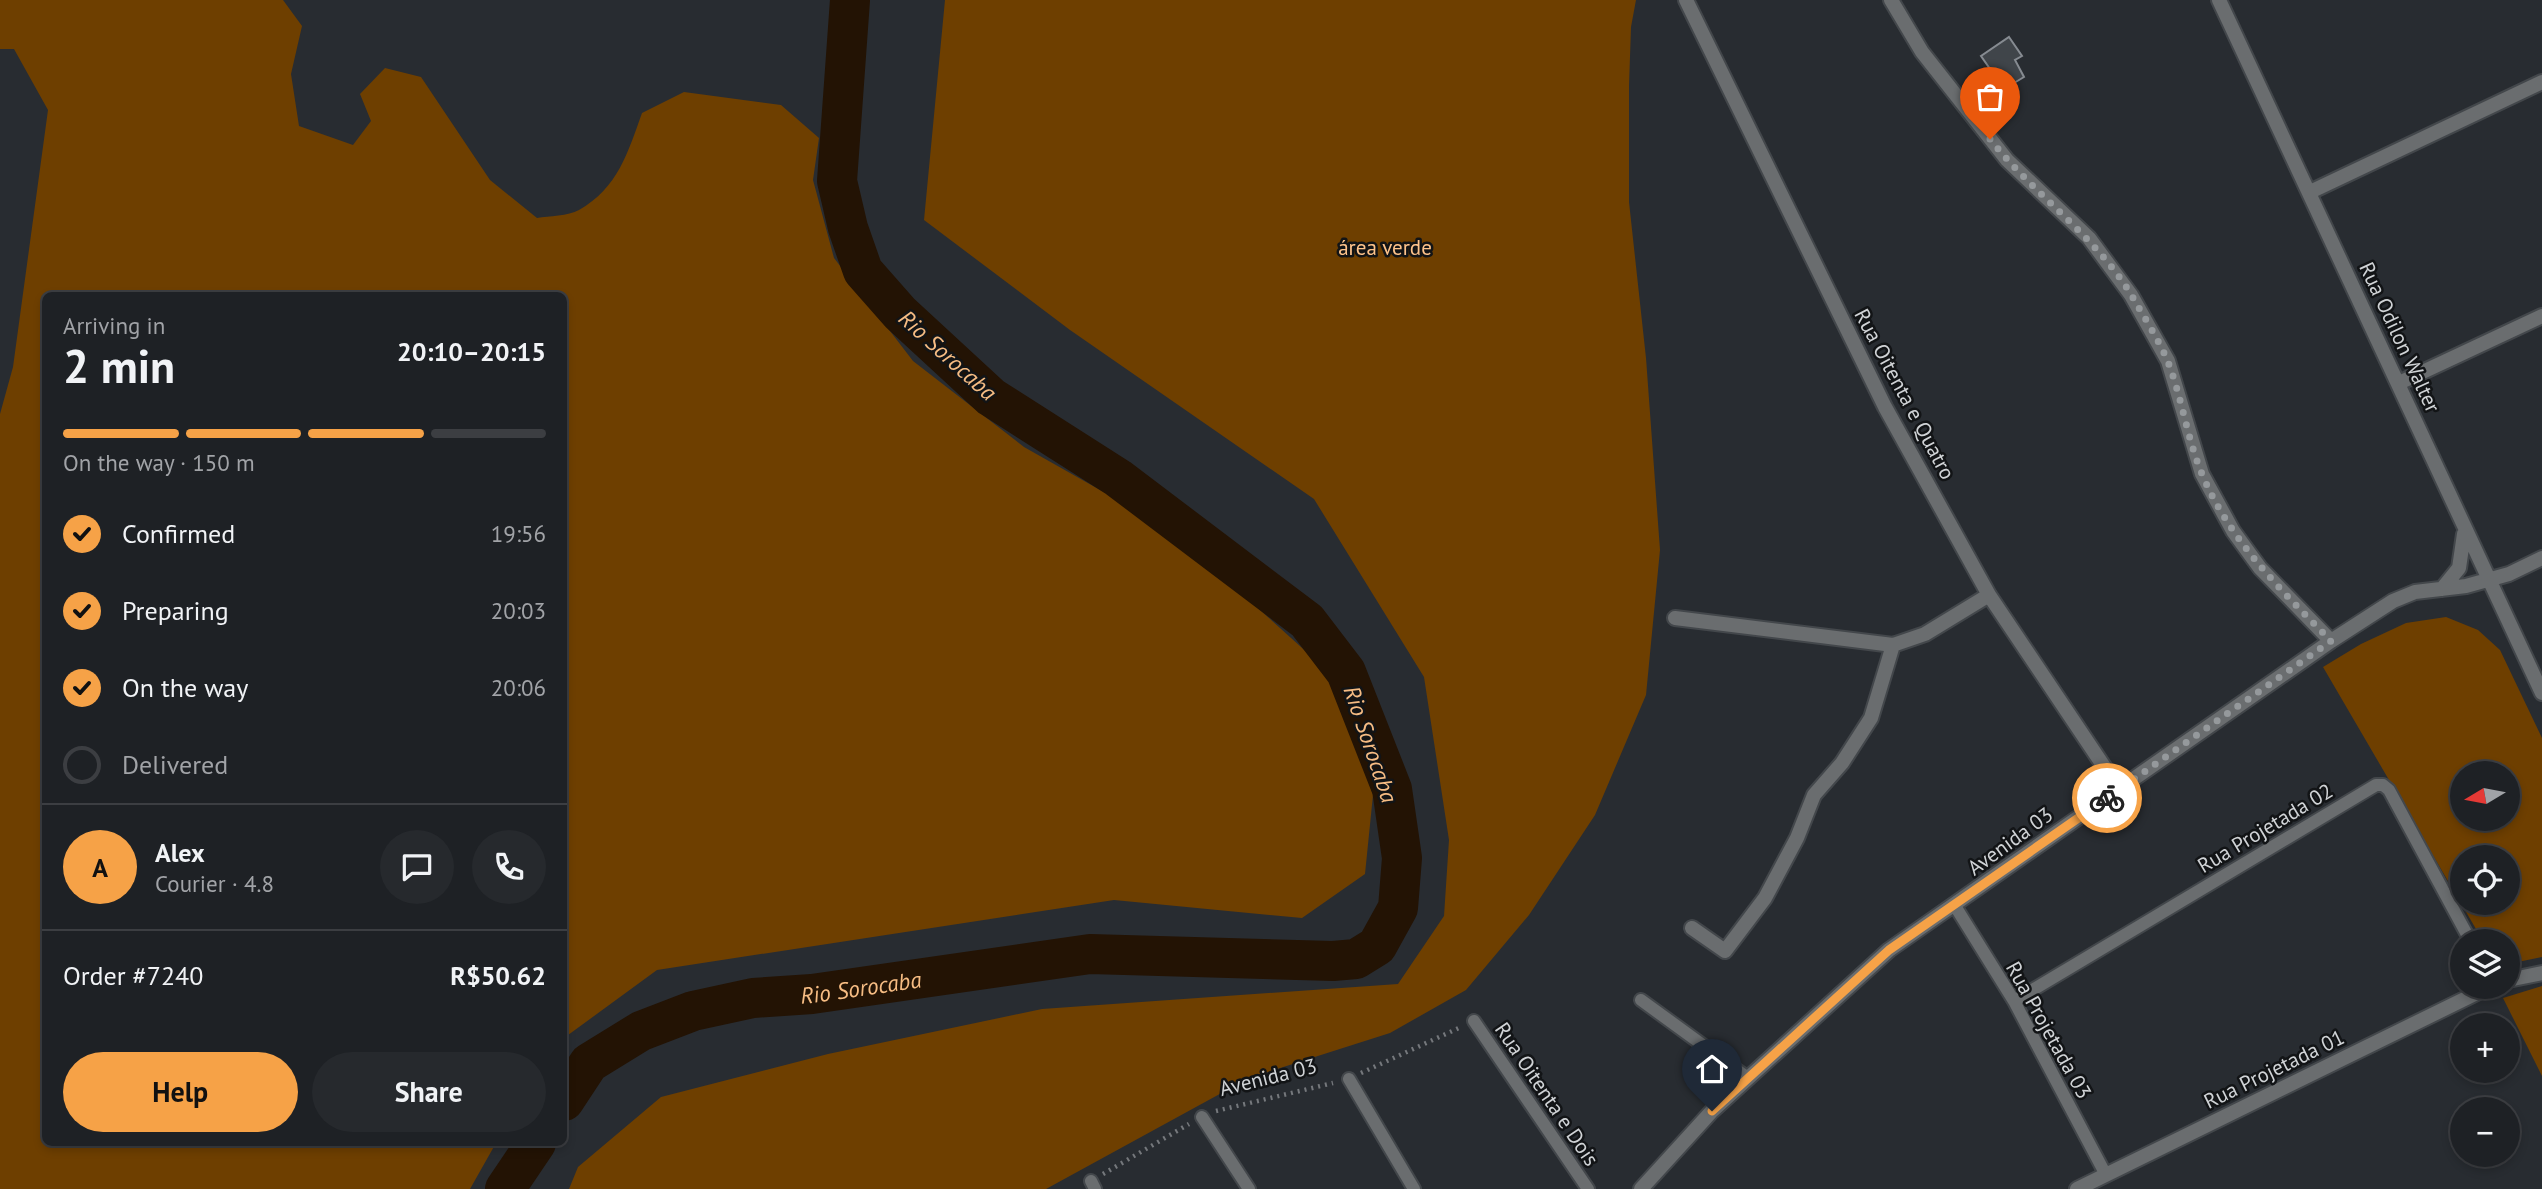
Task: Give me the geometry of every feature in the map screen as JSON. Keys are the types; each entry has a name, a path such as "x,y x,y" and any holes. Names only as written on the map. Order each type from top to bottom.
{"street":[{"name":"Rua Oitenta e Quatro","path":"1686,0 1885,407 1989,594 2119,789"},
{"path":"1891,0 1922,52 2007,160 2089,238 2131,295 2168,361 2202,474 2233,531 2260,568 2331,641"},
{"name":"Rua Odilon Walter","path":"2219,0 2399,383 2487,580 2542,693"},
{"path":"2310,192 2542,82"},
{"path":"2399,383 2542,316"},
{"path":"2442,589 2459,568 2464,548 2464,528"},
{"name":"Avenida 03","path":"1641,1189 1748,1077 1889,950 2331,641 2393,601 2415,592 2442,589 2509,574 2542,558"},
{"path":"1675,618 1893,645 1925,634 1989,594"},
{"path":"1692,928 1725,951 1749,920 1797,838 1814,795 1842,763 1871,718 1893,645"},
{"path":"2520,978 2542,973"},
{"name":"Rua Projetada 01","path":"2077,1189 2465,999"}],"lane":[{"name":"Rua Projetada 02","path":"2014,1001 2376,785 2383,785 2389,790 2464,929"},
{"name":"Rua Projetada 03","path":"1955,906 2014,1001 2106,1175"},
{"path":"1641,1000 1748,1077"},
{"name":"Rua Oitenta e Dois","path":"1474,1021 1588,1189"},
{"path":"1349,1079 1414,1189"},
{"path":"1202,1117 1249,1189"}],"path":[{"name":"Avenida 03","path":"1093,1185 1209,1112 1349,1079 1474,1021"}],"green space":[{"path":"0,0 283,0 302,26 291,74 299,126 353,145 371,121 360,94 385,68 421,77 490,180 537,218 575,212 592,201 620,168 642,113 684,92 781,105 819,138 813,180 834,258 913,361 1024,447 1109,495 1217,571 1332,675 1373,795 1365,874 1302,918 1114,900 657,970 567,1036 567,292 42,292 42,1146 494,1146 470,1189 0,1189 0,414 13,367 48,110 14,49 0,49"},
{"name":"área verde","path":"945,0 1636,0 1631,27 1629,202 1646,358 1660,550 1646,695 1595,815 1529,915 1466,990 1390,1033 1249,1078 1046,1189 569,1189 578,1167 661,1097 828,1054 1042,1009 1398,984 1444,916 1449,840 1424,677 1314,499 1070,330 924,220"},
{"path":"2446,617 2478,630 2500,650 2542,738 2542,957 2520,962 2520,929 2476,929 2468,915 2520,915 2520,845 2450,845 2450,884 2323,667 2361,644 2406,623"},
{"path":"2542,986 2542,1076 2520,1032 2520,1013 2510,1013 2504,999 2520,999 2520,993"}],"building":[{"path":"2009,37 2022,56 2015,60 2024,77 2004,89 1981,56"}],"waterway":[{"name":"Rio Sorocaba","path":"567,1096 589,1063 641,1031 693,1011 753,998 812,994 1090,954 1333,961 1356,959 1377,946 1398,908 1402,858 1392,789 1346,672 1307,621 1118,478 991,397 900,313 863,271 848,228 837,181 850,0"},
{"name":"Rio Sorocaba","path":"505,1189 534,1146"}],"way so far":[{"path":"1990,139 2007,160 2089,238 2131,295 2168,361 2202,474 2233,531 2260,568 2331,641 2107,798"}],"route":[{"path":"1712,1111 1889,950 2107,798"}]}
